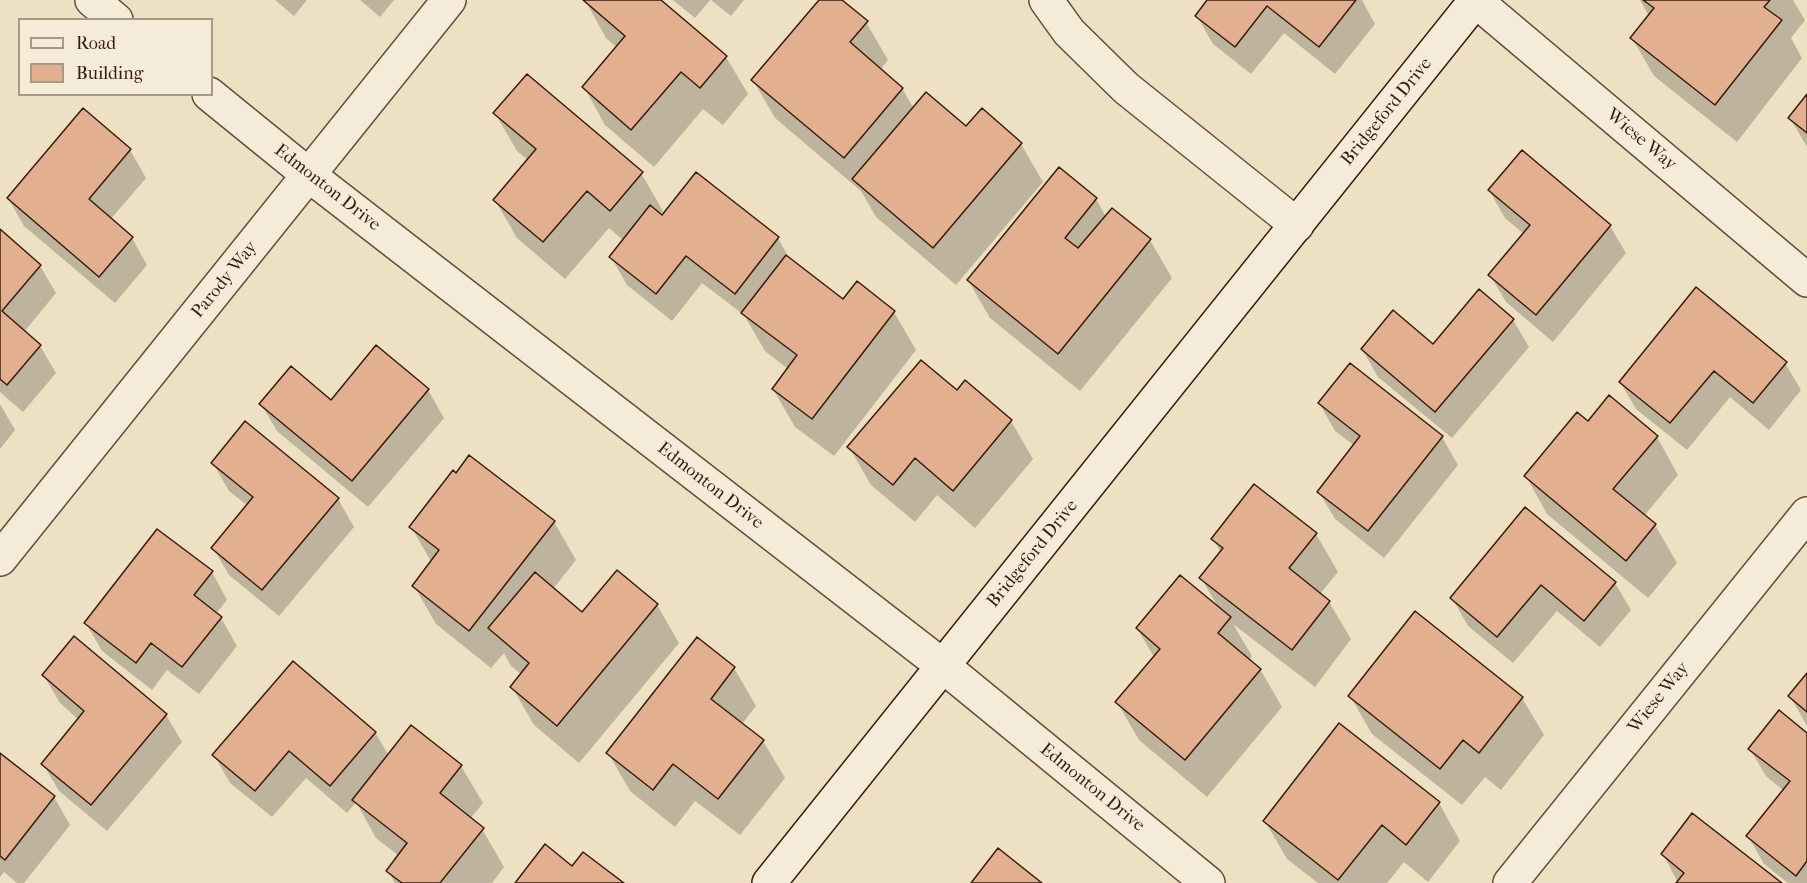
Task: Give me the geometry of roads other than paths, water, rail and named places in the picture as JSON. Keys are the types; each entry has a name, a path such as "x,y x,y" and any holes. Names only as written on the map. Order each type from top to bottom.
{"street":[{"path":"92,0 114,18"},
{"name":"Parody Way","path":"0,559 310,176 449,0"},
{"path":"1046,0 1070,32 1125,88 1297,225"},
{"name":"Bridgeford Drive","path":"769,883 1476,0"},
{"name":"Wiese Way","path":"1476,0 1807,280"},
{"name":"Edmonton Drive","path":"211,96 310,176 943,666 1208,883"},
{"name":"Wiese Way","path":"1510,883 1807,513"}]}
